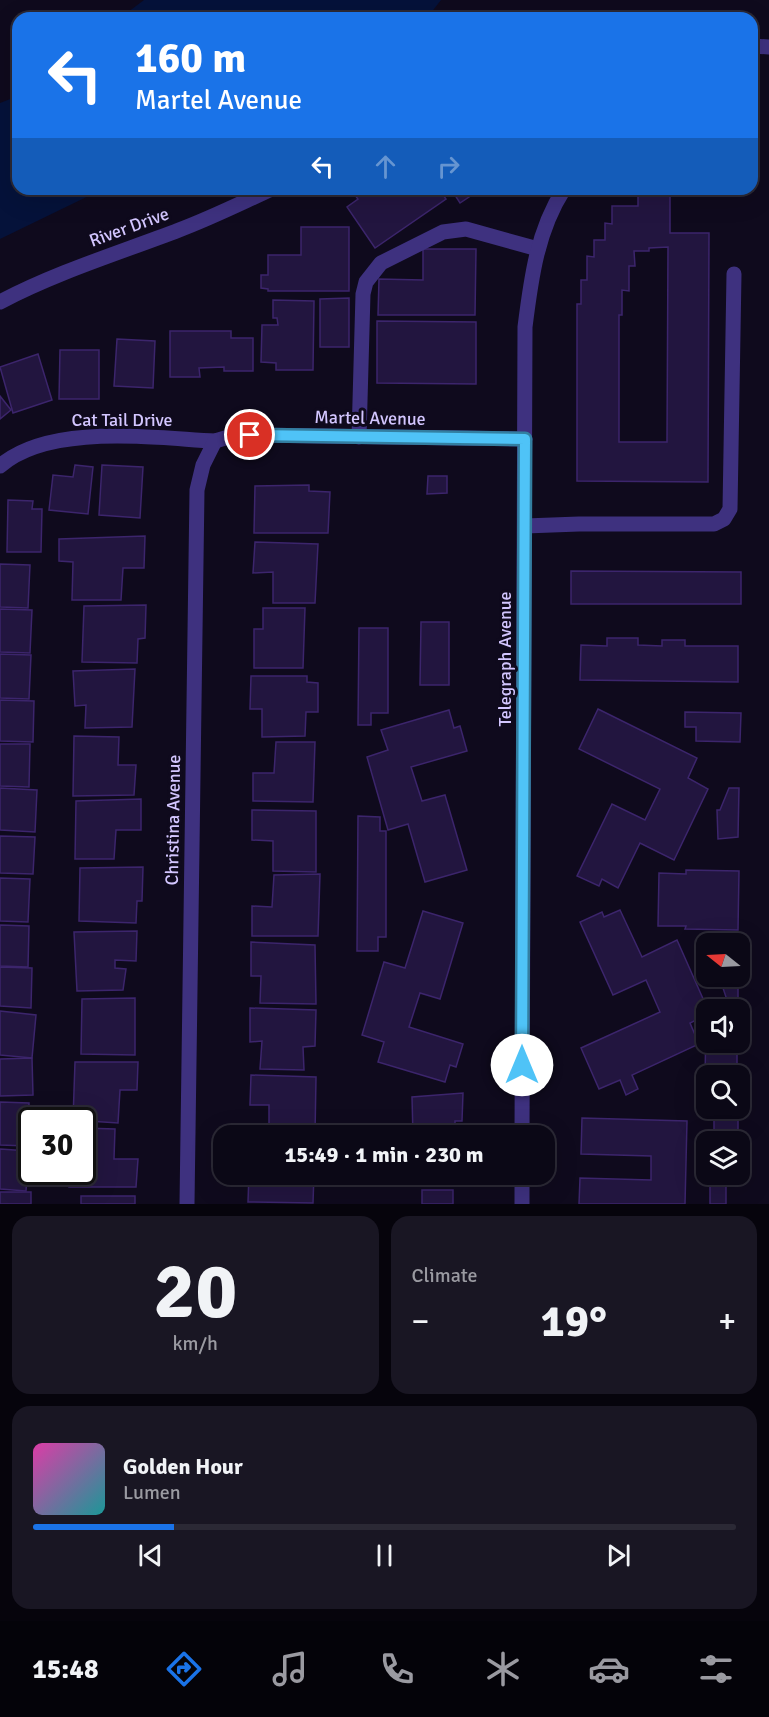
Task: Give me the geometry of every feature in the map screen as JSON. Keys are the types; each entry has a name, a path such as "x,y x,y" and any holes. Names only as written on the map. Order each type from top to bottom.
{"street":[{"name":"River Drive","path":"0,302 25,289 93,261 182,229 258,195"},
{"name":"Telegraph Avenue","path":"522,1125 525,327 531,280 542,234 561,195"},
{"path":"359,437 363,294 366,282 381,262 442,231 466,229 538,249"},
{"path":"525,526 714,524 724,519 730,509 735,274"},
{"name":"Martel Avenue","path":"215,441 232,436 250,435 525,439"},
{"name":"Cat Tail Drive","path":"0,466 11,457 55,440 104,437 215,441"},
{"name":"Christina Avenue","path":"187,1204 197,490 203,465 215,441"},
{"path":"522,1185 522,1204"}],"water":[{"path":"144,0 441,0 432,12 128,12"},
{"path":"12,98 12,195 91,195 0,239 0,103"}],"building":[{"path":"355,195 443,195 446,199 375,248 347,207 358,199"},
{"path":"455,195 472,195 460,203"},
{"path":"638,195 670,195 670,233 709,233 708,482 577,481 577,304 581,304 581,280 587,280 587,256 594,257 594,240 605,240 605,223 612,224 612,206 638,206","holes":["668,247 667,442 619,442 619,315 622,315 622,290 629,291 629,266 635,266 634,251"]},
{"path":"301,227 349,227 349,291 268,291 268,289 261,288 261,275 268,275 268,255 301,255"},
{"path":"423,249 476,249 475,315 378,315 379,279 423,280"},
{"path":"349,298 349,347 320,347 320,299"},
{"path":"273,300 314,301 313,370 276,370 276,363 261,362 262,325 278,325 277,318 273,318"},
{"path":"377,321 476,322 476,384 377,383"},
{"path":"170,331 231,331 231,338 253,338 253,371 224,371 224,367 199,368 200,377 170,377"},
{"path":"117,339 155,341 153,388 114,386"},
{"path":"60,350 99,350 99,399 59,399"},
{"path":"38,354 52,400 13,413 0,367"},
{"path":"0,396 11,410 0,419"},
{"path":"75,465 93,467 88,514 49,510 53,475 73,477"},
{"path":"102,465 143,467 140,518 99,515"},
{"path":"428,476 447,476 447,493 427,494"},
{"path":"309,485 309,491 330,492 328,533 254,533 255,486"},
{"path":"8,500 33,501 32,509 42,509 41,552 7,552"},
{"path":"145,536 144,568 123,568 121,600 72,600 73,562 59,561 59,539"},
{"path":"255,542 318,544 315,603 273,603 273,572 253,573"},
{"path":"0,564 30,565 28,608 0,607"},
{"path":"571,571 741,572 741,604 571,604"},
{"path":"146,605 145,638 138,639 137,663 82,662 84,606"},
{"path":"263,608 305,608 303,668 254,668 254,629 263,629"},
{"path":"0,609 32,610 30,653 0,652"},
{"path":"421,622 449,622 449,685 420,685"},
{"path":"359,628 388,628 388,713 371,713 371,725 358,725"},
{"path":"607,638 638,638 638,645 662,646 662,640 685,640 685,646 738,646 738,682 580,680 581,645 607,646"},
{"path":"0,654 31,655 29,699 0,698"},
{"path":"135,669 132,727 85,728 86,705 75,706 73,671"},
{"path":"251,676 307,676 307,682 318,683 318,712 306,712 305,736 262,737 262,709 250,709"},
{"path":"0,700 34,701 33,742 0,741"},
{"path":"598,709 697,758 688,778 708,789 674,860 640,843 618,888 602,879 599,886 577,876 612,804 645,820 660,789 579,749"},
{"path":"449,710 454,728 460,726 467,751 411,767 422,801 445,795 467,870 425,882 408,824 388,830 367,757 388,750 381,730"},
{"path":"685,712 741,713 740,742 696,741 696,727 685,727"},
{"path":"74,736 119,737 118,765 136,765 134,795 73,796"},
{"path":"276,742 315,742 313,802 253,801 253,773 274,773"},
{"path":"0,744 30,744 29,787 0,786"},
{"path":"0,788 37,790 35,832 0,830"},
{"path":"729,788 739,788 738,837 718,839 717,810 720,810"},
{"path":"141,799 141,830 116,830 114,859 75,859 76,801"},
{"path":"252,810 316,811 316,872 273,871 273,841 252,840"},
{"path":"358,816 380,817 380,831 386,831 386,937 378,937 378,951 357,951"},
{"path":"0,836 35,837 33,874 0,873"},
{"path":"143,867 142,901 137,901 136,923 79,921 80,868"},
{"path":"686,870 739,871 738,930 658,926 659,873 686,874"},
{"path":"320,874 318,936 252,936 252,906 272,907 274,875"},
{"path":"0,878 30,879 28,922 0,921"},
{"path":"620,910 642,957 677,940 703,999 696,999 696,1020 690,1023 696,1037 696,1045 632,1075 638,1089 626,1095 620,1080 599,1089 581,1048 660,1012 646,980 613,995 580,922 602,912 604,917"},
{"path":"423,911 463,923 440,999 420,993 409,1027 463,1044 456,1067 450,1065 445,1082 378,1062 384,1042 362,1035 384,962 405,968"},
{"path":"0,925 29,926 28,967 0,966"},
{"path":"137,931 136,961 115,960 115,968 126,969 123,990 77,991 74,932"},
{"path":"251,942 315,945 316,1004 260,1003 261,976 251,976"},
{"path":"0,967 32,968 31,1008 0,1006"},
{"path":"723,987 738,987 738,999 727,999"},
{"path":"135,998 135,1055 81,1054 82,999"},
{"path":"250,1008 316,1010 315,1046 303,1047 304,1070 260,1069 262,1041 250,1042"},
{"path":"0,1011 36,1015 32,1058 0,1055"},
{"path":"705,1053 737,1053 737,1065 705,1065"},
{"path":"32,1058 33,1095 0,1096 0,1059"},
{"path":"75,1062 138,1062 137,1090 120,1090 118,1123 96,1122 96,1107 73,1107"},
{"path":"251,1075 316,1077 315,1125 269,1125 269,1105 250,1105"},
{"path":"463,1093 462,1121 455,1121 455,1125 413,1125 412,1097"},
{"path":"0,1102 29,1103 29,1107 18,1107 18,1146 0,1145"},
{"path":"582,1118 687,1121 685,1204 579,1204 580,1178 651,1180 651,1156 581,1154"},
{"path":"714,1119 738,1119 738,1131 714,1131"},
{"path":"96,1128 115,1129 114,1159 138,1159 136,1187 69,1187 69,1185 96,1185"},
{"path":"0,1149 18,1150 18,1185 26,1185 26,1191 0,1189"},
{"path":"249,1185 314,1185 313,1203 248,1202"},
{"path":"710,1185 726,1185 726,1204 710,1204"},
{"path":"422,1190 453,1190 453,1204 422,1204"},
{"path":"0,1192 31,1192 31,1204 0,1204"},
{"path":"81,1196 135,1196 135,1204 81,1204"}],"route":[{"path":"250,435 525,439 522,1065"}]}
